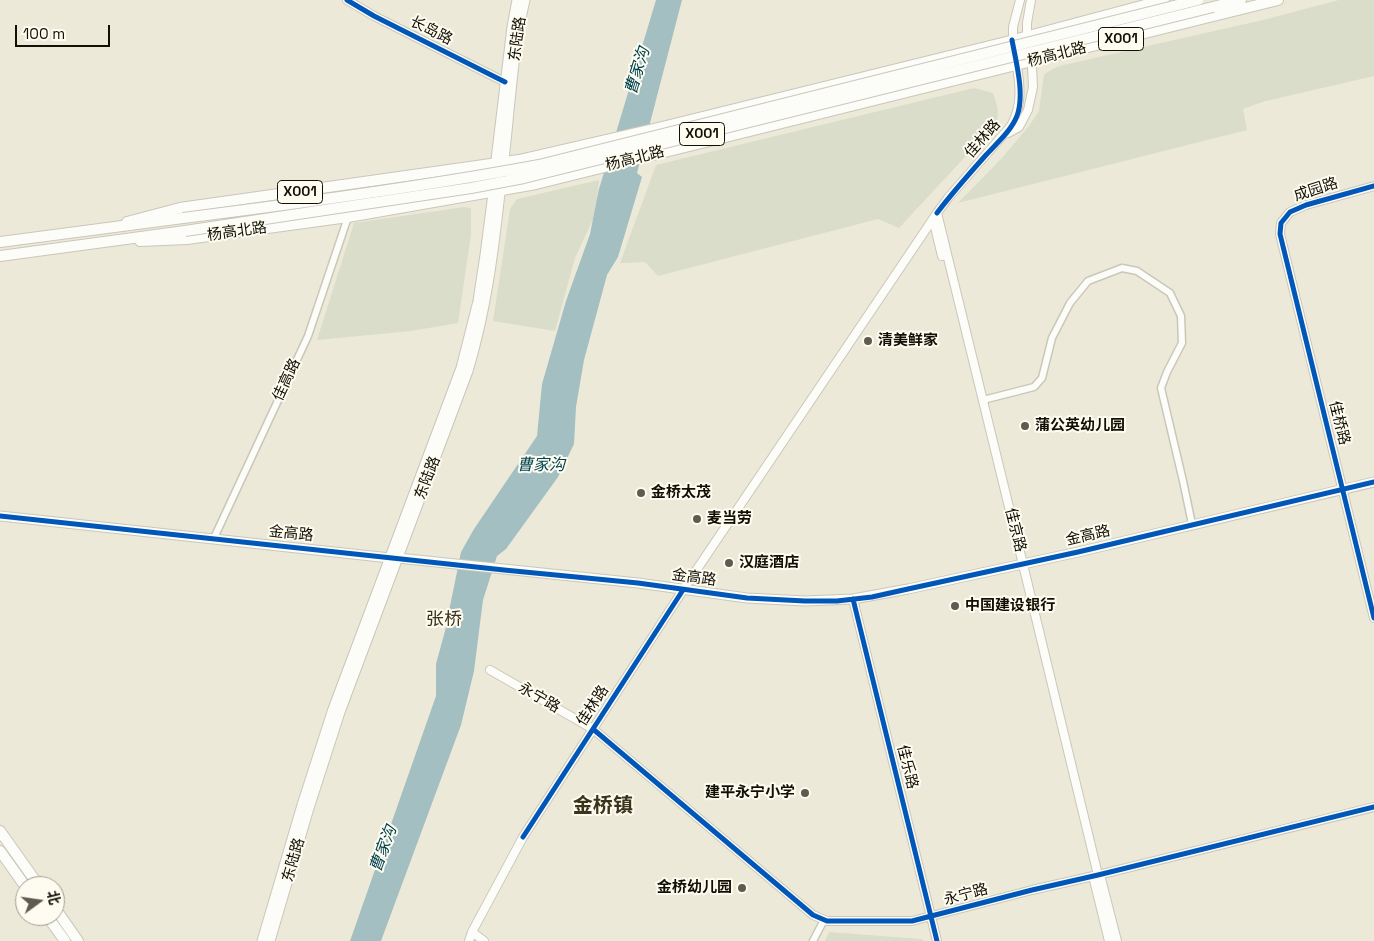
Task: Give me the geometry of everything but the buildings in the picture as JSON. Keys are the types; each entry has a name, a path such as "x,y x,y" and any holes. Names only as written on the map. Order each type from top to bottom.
{"main road":[{"name":"东陆路","path":"270,941 323,764 468,346 477,308 497,192 505,82 516,0"},
{"name":"东陆路","path":"500,163 505,143 519,28 525,0"},
{"name":"杨高北路","path":"98,229 180,208 500,163 610,140 1012,40 1164,0"},
{"name":"杨高北路","path":"0,242 268,207 483,176 539,165 1198,0"},
{"name":"杨高北路","path":"0,256 471,188 524,178 1241,0"},
{"name":"杨高北路","path":"100,242 187,240 348,217 536,184 1278,0"},
{"name":"金高路","path":"0,516 638,583 747,598 805,601 853,600 1078,552 1374,482"},
{"name":"东陆路","path":"262,941 315,761 352,658 394,558"},
{"path":"0,824 37,876"},
{"path":"0,831 32,876"},
{"path":"0,840 25,876"},
{"path":"0,851 18,876"},
{"path":"65,916 82,941"},
{"path":"65,922 78,941"},
{"path":"54,926 65,941"},
{"path":"60,926 71,941"}],"street":[{"name":"长岛路","path":"347,0 374,16 505,82"},
{"name":"佳林路","path":"469,941 472,932 524,837 683,590 935,216 950,196 1004,135 1017,116 1019,105 1018,71 1012,40 1014,20 1020,0"},
{"name":"佳林路","path":"1004,135 1019,126 1028,110 1033,87 1027,36 1030,0"},
{"name":"成园路","path":"1280,234 1281,223 1290,212 1306,205 1374,186"},
{"name":"佳京路","path":"935,216 983,400 1021,564"},
{"name":"佳京路","path":"935,216 1097,876 1109,941"},
{"name":"佳高路","path":"214,538 308,336 348,217"},
{"name":"佳桥路","path":"1280,234 1374,618"},
{"path":"983,400 1034,387 1042,378 1052,338 1070,303 1088,282 1122,268 1137,271 1170,293 1181,316 1182,343 1161,388 1192,524"},
{"name":"佳乐路","path":"853,600 937,941"},
{"name":"永宁路","path":"490,670 593,729 813,915 824,920 908,922 1374,807"},
{"name":"佳京路","path":"1097,876 1117,941"},
{"path":"813,941 824,920"},
{"path":"472,932 484,941"}],"green space":[{"path":"1339,0 1374,0 1374,76 1262,102 1243,109 1247,130 958,203 1001,159 1029,126 1039,111 1044,74 1059,66 1263,20"},
{"path":"974,88 993,93 998,109 997,125 899,228 878,219 658,276 645,262 620,263 656,165"},
{"path":"599,180 596,213 575,258 555,331 493,321 510,209 517,199"},
{"path":"464,207 471,208 471,234 458,323 411,331 317,340 354,223"},
{"path":"829,932 921,939 924,941 825,941"}],"water":[{"name":"曹家沟","path":"656,0 682,0 637,173 642,177 618,257 607,275 584,360 576,407 574,444 558,477 506,549 497,556 483,600 474,671 461,725 381,941 350,941 436,696 436,664 445,631 461,552 474,529 537,436 542,384 566,301 590,234 599,189"}],"cycle path":[{"path":"347,0 374,16 505,82"},
{"path":"937,213 1007,132 1017,116 1020,88 1012,40"},
{"path":"1374,186 1306,205 1290,212 1281,223 1280,234 1374,618"},
{"path":"0,516 638,583 747,598 837,601 872,597 1078,552 1374,482"},
{"path":"523,837 683,590"},
{"path":"853,599 937,941"},
{"path":"593,729 813,915 827,921 912,921 1374,807"}],"place":[{"name":"清美鲜家","path":"868,341"},
{"name":"蒲公英幼儿园","path":"1025,426"},
{"name":"金桥太茂","path":"641,493"},
{"name":"麦当劳","path":"697,519"},
{"name":"汉庭酒店","path":"729,563"},
{"name":"中国建设银行","path":"955,606"},
{"name":"建平永宁小学","path":"805,793"},
{"name":"金桥幼儿园","path":"742,888"}],"district":[{"name":"张桥","path":"444,620"},
{"name":"金桥镇","path":"603,807"}]}
